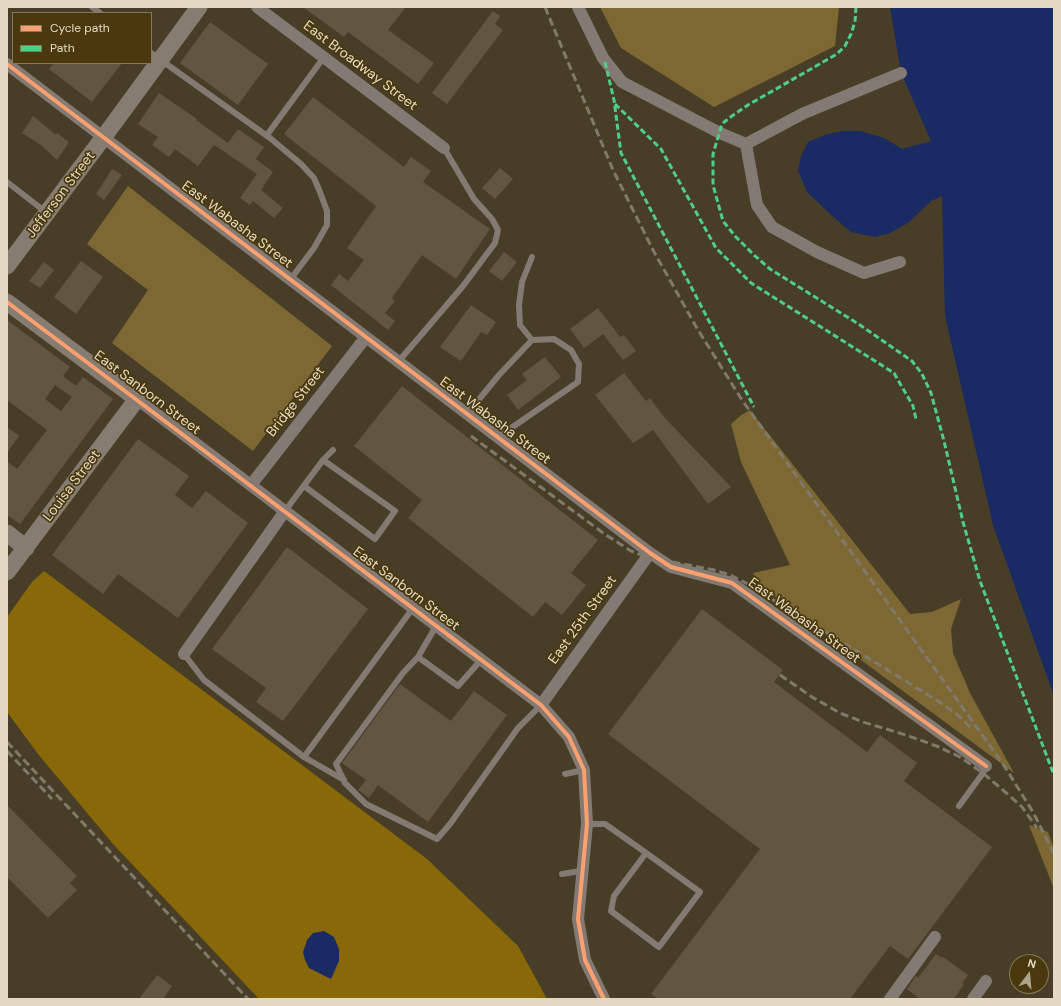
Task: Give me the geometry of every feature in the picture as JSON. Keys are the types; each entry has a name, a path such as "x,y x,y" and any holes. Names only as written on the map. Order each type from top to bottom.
{"street":[{"name":"Jefferson Street","path":"156,56 200,7"},
{"name":"East Broadway Street","path":"258,7 444,148"},
{"path":"578,7 603,58 622,82 720,133 746,144"},
{"name":"East Wabasha Street","path":"7,64 650,553 671,567 732,583 986,766"},
{"name":"Jefferson Street","path":"7,266 103,138 151,64"},
{"path":"746,144 802,114 901,73"},
{"path":"746,144 757,205 772,227 817,252 864,274 900,262"},
{"name":"East Sanborn Street","path":"7,302 541,705 569,737 584,770 587,824 581,871 578,919 586,960 604,999"},
{"name":"Bridge Street","path":"251,485 366,337"},
{"name":"Louisa Street","path":"7,572 137,399"},
{"path":"184,654 285,511"},
{"path":"7,533 26,548"},
{"name":"East 25th Street","path":"541,705 650,553"},
{"path":"890,999 935,938"},
{"path":"973,999 986,981"}],"lane":[{"path":"156,56 267,135 301,164 314,178 327,211 326,224 314,248 290,280"},
{"path":"267,135 324,58"},
{"path":"398,362 463,286 495,243 498,230 492,219 474,199 444,148"},
{"path":"7,182 47,213"},
{"path":"532,257 522,282 519,305 520,325 532,340"},
{"path":"467,414 499,375 532,340 554,339 571,350 579,364 578,382 498,437"},
{"path":"285,511 333,450"},
{"path":"304,486 375,539 395,511 324,460"},
{"path":"304,757 413,608"},
{"path":"436,626 418,657 403,673 336,764 345,783 366,804 437,839 450,824 518,728 541,705"},
{"path":"184,654 204,680 304,757 344,780"},
{"path":"418,657 458,686 481,660"},
{"path":"959,806 983,773 986,766"},
{"path":"565,774 584,770"},
{"path":"587,824 605,824 646,853 700,892 659,947 611,912 614,896 646,853"},
{"path":"562,874 581,871"}],"shaded area":[{"path":"600,7 839,7 835,46 714,107 621,48"},
{"path":"128,186 332,346 253,451 112,343 148,290 87,244"},
{"path":"750,410 910,614 932,612 961,599 951,629 953,653 970,693 1014,773 758,584 753,573 790,565 741,462 731,424"},
{"path":"44,571 427,859 518,946 547,999 259,999 113,844 38,754 7,712 7,617 32,582"},
{"path":"1029,825 1048,832 1054,849 1054,889"}],"water":[{"path":"890,7 1054,7 1054,696 993,525 945,316 942,196 931,201 908,223 890,233 875,237 851,232 807,192 798,171 801,156 808,142 825,135 842,131 860,131 884,138 902,149 931,141 901,73"},
{"path":"324,931 334,937 339,949 339,961 331,979 309,968 303,952 307,940 313,933"}],"building":[{"path":"303,7 406,7 388,30 434,63 418,84 348,32 344,37"},
{"path":"493,11 500,16 495,24 503,30 447,104 432,93"},
{"path":"210,22 268,64 238,105 180,63"},
{"path":"53,64 121,64 92,102 49,69"},
{"path":"159,93 197,119 196,120 228,143 238,129 264,147 256,159 273,172 261,190 283,208 274,218 253,201 250,205 240,198 257,174 214,145 198,166 175,149 169,157 152,145 158,137 138,124"},
{"path":"313,97 404,167 411,157 431,171 423,182 490,229 456,279 422,255 392,298 395,301 385,313 395,321 388,330 331,285 339,274 348,281 364,260 347,248 376,206 284,134"},
{"path":"33,116 56,135 57,133 69,142 57,160 41,145 22,133"},
{"path":"500,168 513,179 495,199 482,188"},
{"path":"112,169 122,175 104,200 96,194"},
{"path":"504,252 517,262 502,281 489,271"},
{"path":"81,261 103,277 76,314 54,297"},
{"path":"44,262 54,270 40,288 29,281"},
{"path":"471,305 496,322 487,335 481,332 461,361 440,347"},
{"path":"598,308 620,337 624,335 636,351 623,360 603,334 584,348 570,329"},
{"path":"7,320 70,367 63,376 76,386 83,377 113,399 20,524 7,515 7,461 17,469 47,430 7,400","holes":["55,385 72,397 61,411 45,399"]},
{"path":"545,357 561,377 518,410 507,395 527,380 522,374"},
{"path":"624,373 646,401 650,398 664,417 731,487 708,504 653,430 633,443 595,395"},
{"path":"402,386 598,540 571,573 586,585 562,615 545,602 533,617 408,518 422,500 354,446"},
{"path":"7,427 19,436 7,453"},
{"path":"138,439 189,476 175,495 192,508 206,491 248,523 178,618 118,574 103,594 52,555"},
{"path":"287,547 368,609 283,721 256,702 266,688 212,649"},
{"path":"702,609 783,670 774,682 867,752 880,735 917,763 904,781 992,847 908,959 890,946 850,999 658,999 651,994 760,849 608,734"},
{"path":"400,684 451,721 474,691 507,715 428,822 378,785 369,798 358,790 366,780 342,763"},
{"path":"7,805 77,876 70,883 77,890 48,918 7,877"},
{"path":"936,954 942,958 943,957 968,975 954,999 920,999 907,989 916,976 918,978"},
{"path":"157,975 172,986 163,999 139,999"}],"railway":[{"path":"545,7 613,170 653,250 698,330 742,400 1003,764 1033,812 1054,854"},
{"path":"471,436 606,535 631,551 647,557 714,570 730,575 746,583 938,701 959,716 973,730"},
{"path":"780,675 812,697 840,713 863,722 909,736 939,747 960,757 983,773 1022,807 1037,828"},
{"path":"7,742 248,999"},
{"path":"7,751 52,799"}],"marked path":[{"path":"856,7 855,22 851,34 845,46 837,54 748,105 722,124 713,154 713,185 723,221 735,236 754,255 770,269 860,325 912,361 922,374 931,393 963,522 980,581 1054,775"},
{"path":"605,62 614,100 621,153 754,407"},
{"path":"615,104 661,149 716,248 751,283 894,373 913,406 916,419"}],"cycle path":[{"path":"7,64 650,553 671,567 732,583 986,766"},
{"path":"7,302 541,705 569,737 584,770 587,824 578,919 585,960 604,999"}]}
